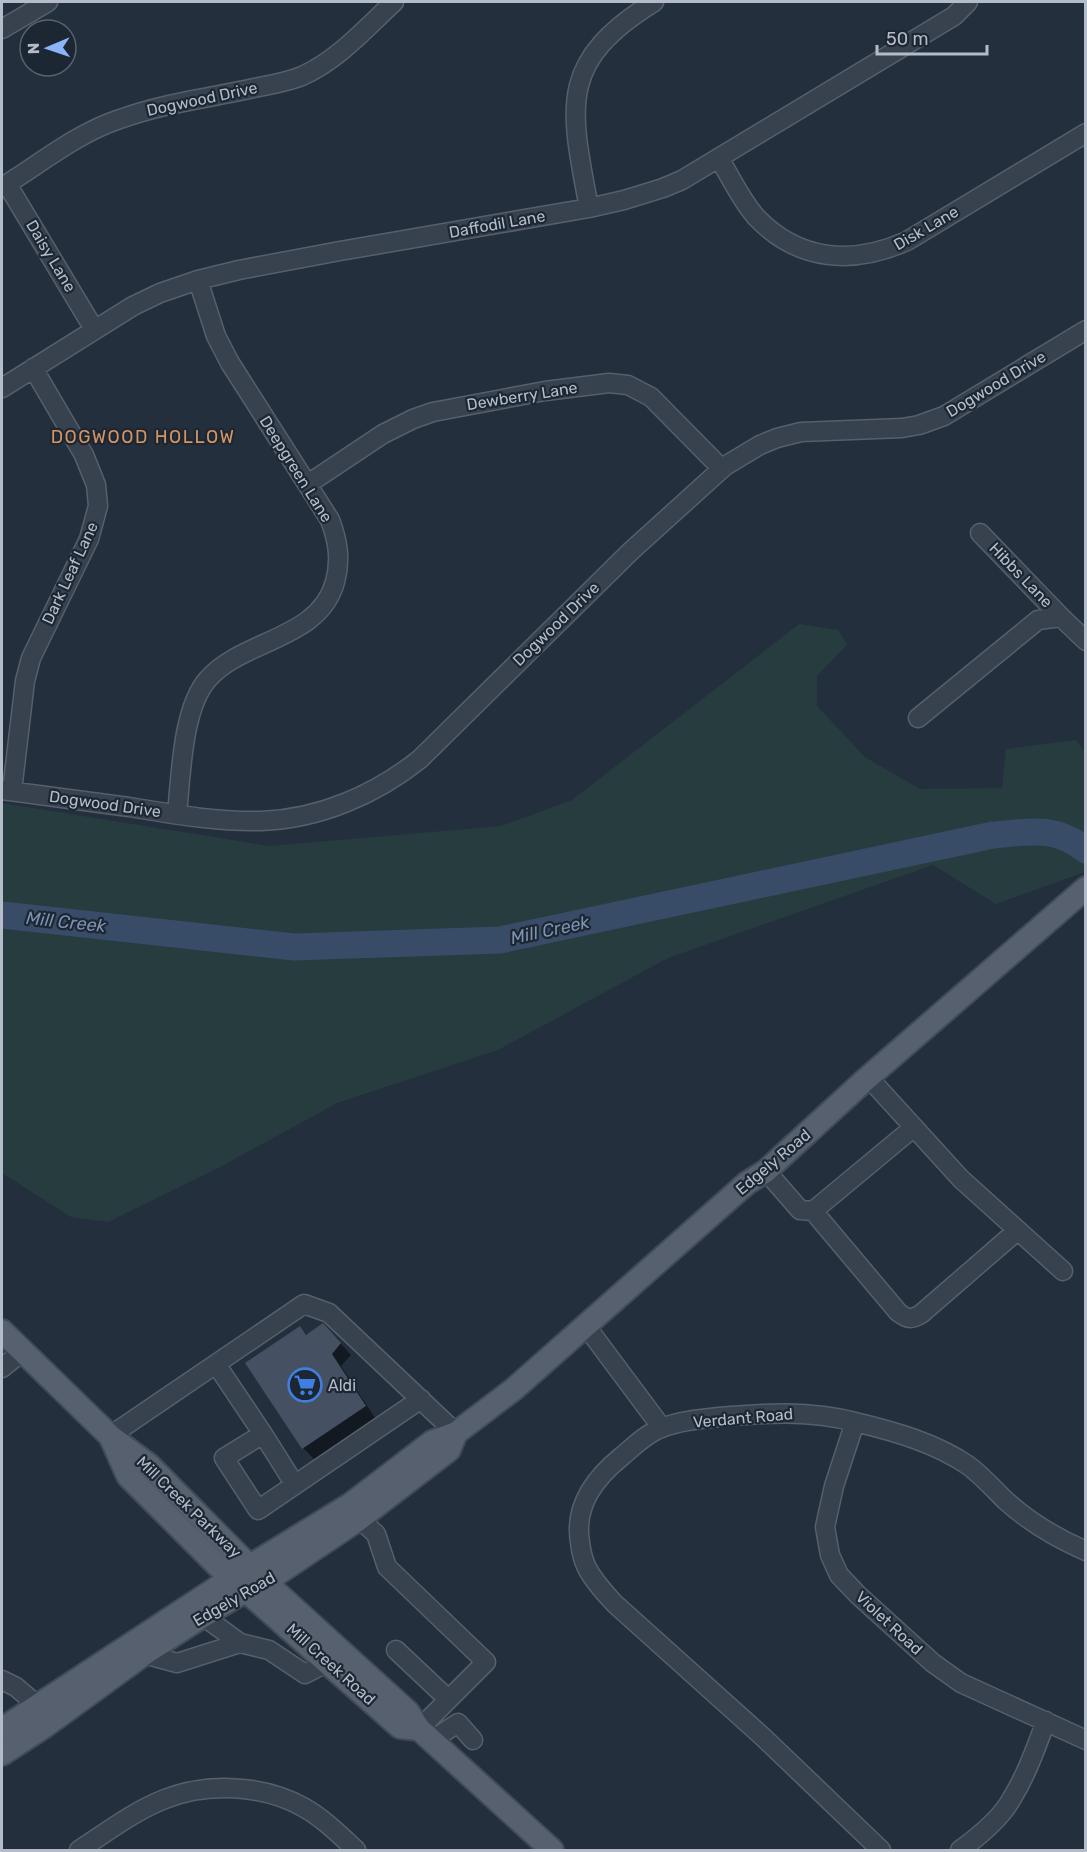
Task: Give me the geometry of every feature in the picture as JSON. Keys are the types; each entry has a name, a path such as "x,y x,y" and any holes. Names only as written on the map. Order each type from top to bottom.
{"main road":[{"name":"Edgely Road","path":"2,1754 45,1726 144,1654 203,1616 248,1579 432,1442 456,1433 514,1389 747,1183 766,1171 1086,888"},
{"name":"Mill Creek Parkway","path":"2,1331 110,1436 128,1476 218,1566 248,1579"},
{"name":"Edgely Road","path":"2,1728 248,1579 359,1519 448,1450 456,1433"},
{"name":"Mill Creek Road","path":"248,1579 293,1630 400,1727 425,1735"},
{"name":"Mill Creek Road","path":"248,1579 408,1712 425,1735 552,1851"}],"street":[{"path":"2,29 48,2"},
{"name":"Dogwood Drive","path":"4,185 79,139 117,120 153,108 223,95 301,76 319,67 342,50 394,2"},
{"path":"589,208 575,123 576,97 582,72 592,53 607,36 634,14 654,2"},
{"name":"Daffodil Lane","path":"2,388 94,329 160,293 198,280 251,268 589,208 663,188 719,158 954,16 968,2"},
{"name":"Disk Lane","path":"719,158 749,207 776,235 806,250 825,255 848,257 867,255 907,241 1086,133"},
{"name":"Daisy Lane","path":"4,185 94,329"},
{"name":"Deepgreen Lane","path":"177,814 186,736 195,698 207,680 228,663 299,627 320,610 328,600 339,569 335,533 330,520 230,363 216,336 198,280"},
{"name":"Dogwood Drive","path":"7,791 177,814 260,821 288,818 351,801 398,776 455,725 631,551 722,469 760,445 801,432 902,428 944,416 1086,330"},
{"name":"Dark Leaf Lane","path":"7,791 25,681 31,658 88,539 98,506 96,485 84,454 33,368"},
{"name":"Dewberry Lane","path":"308,484 383,434 413,419 434,412 545,391 609,383 628,384 651,397 722,469"},
{"name":"Hibbs Lane","path":"980,533 1086,641"},
{"path":"918,718 1038,620 1061,617"},
{"path":"869,1078 961,1179 1063,1271"},
{"path":"766,1171 801,1210 813,1211 913,1128"},
{"path":"813,1211 898,1312 906,1318 913,1319 1018,1230"},
{"path":"110,1436 304,1304 329,1313 456,1433"},
{"path":"586,1326 662,1428"},
{"path":"2,1368 23,1352"},
{"path":"216,1364 295,1485"},
{"path":"263,1434 224,1458 258,1510 421,1399"},
{"name":"Verdant Road","path":"881,1851 771,1745 615,1604 597,1583 586,1567 578,1529 579,1513 597,1478 648,1435 662,1428 698,1419 793,1413 829,1416 932,1446 967,1465 1038,1526 1086,1551"},
{"name":"Violet Road","path":"855,1422 834,1486 825,1527 830,1555 839,1575 866,1603 942,1670 961,1683 1086,1740"},
{"path":"359,1519 376,1534 387,1567 486,1662 448,1700 425,1735"},
{"path":"203,1616 240,1643 268,1650 305,1674 328,1662"},
{"path":"268,1650 293,1630"},
{"path":"144,1654 177,1663 240,1643"},
{"path":"396,1650 448,1700"},
{"path":"2,1680 16,1687 38,1705"},
{"path":"960,1851 992,1823 1012,1800 1046,1721"},
{"path":"425,1735 458,1723 472,1740"},
{"path":"79,1851 136,1813 164,1799 190,1792 221,1788 245,1789 291,1801 323,1822 356,1851"}],"green space":[{"path":"799,624 838,630 847,645 817,676 817,706 865,757 920,789 1002,788 1006,749 1076,740 1085,753 1085,872 996,904 933,865 668,958 498,1050 337,1103 220,1167 108,1222 71,1217 2,1173 2,803 270,846 501,826 572,800"}],"building":[{"name":"Aldi","path":"323,1323 341,1343 332,1354 366,1406 302,1449 245,1363 300,1326 306,1335"}],"waterway":[{"name":"Mill Creek","path":"2,915 294,947 500,940 993,835 1052,833 1086,850"}],"place":[{"name":"Aldi","path":"305,1385"}],"district":[{"name":"DOGWOOD HOLLOW","path":"143,437"}]}
